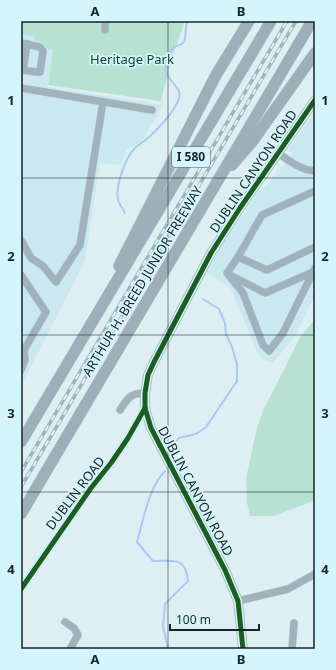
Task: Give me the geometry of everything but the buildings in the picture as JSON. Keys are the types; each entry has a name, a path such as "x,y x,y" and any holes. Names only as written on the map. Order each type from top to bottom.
{"highway":[{"name":"ARTHUR H. BREED JUNIOR FREEWAY","path":"21,442 109,293 140,244 271,21"},
{"name":"ARTHUR H. BREED JUNIOR FREEWAY","path":"21,514 312,21"},
{"path":"109,293 128,248 156,197 216,75 248,22"},
{"path":"219,178 252,142 315,53"}],"main road":[{"name":"DUBLIN CANYON ROAD","path":"243,649 238,601 214,545 156,439 147,419 145,393 147,379 152,366 211,253 240,208 315,100"}],"street":[{"path":"105,21 106,30"},
{"path":"24,44 40,47 43,50 40,71 22,70 24,44"},
{"path":"21,88 152,110"},
{"path":"21,240 31,258 43,266 56,282 80,245 103,102"},
{"path":"278,153 303,168 315,171"},
{"path":"228,273 262,215 315,191"},
{"path":"238,256 267,270 315,247"},
{"path":"228,273 265,294 314,270"},
{"path":"228,273 243,293 263,345 269,351 283,333 314,270"},
{"path":"21,275 46,312 24,350 23,353 25,360 21,370"},
{"path":"120,410 132,395 136,393 145,393"},
{"name":"DUBLIN ROAD","path":"21,589 87,494 112,463 145,408"},
{"path":"238,601 288,589 315,574"},
{"path":"65,622 74,628 78,635 70,649"},
{"path":"292,649 294,622"}],"shaded area":[{"path":"21,34 35,36 35,42 43,43 47,49 53,50 47,87 163,105 142,141 126,150 121,165 100,163 85,261 21,386"},
{"path":"315,112 315,283 312,289 315,295 295,336 273,363 264,360 258,355 231,289 207,272 220,248 258,193 268,184 292,154 289,149 291,145"}],"green space":[{"name":"Heritage Park","path":"21,21 185,21 172,57 161,101 48,85 53,50 47,49 43,43 35,41 35,36 21,34"},
{"path":"315,319 315,500 274,516 250,516 247,503 246,478 257,428 264,408 300,337"}],"waterway":[{"path":"125,213 119,202 117,194 119,180 124,165 131,153 163,123 173,111 178,100 180,95 179,91 168,76 166,64 171,50 184,42 188,21"},
{"path":"171,456 175,443 179,438 196,434 206,427 237,381 237,364 226,334 225,323 219,309 203,299"},
{"path":"165,471 154,486 144,514 137,542 153,561 177,562 184,567 186,573 188,581 165,604 163,626 168,649"}],"railway":[{"path":"21,472 287,21"},
{"path":"21,487 296,21"}],"cycle path":[{"path":"243,649 238,601 225,570 151,428 145,408 145,393 148,375 154,362 211,253 240,208 315,100"},
{"path":"21,589 91,488 111,463 128,438 145,408"}]}
